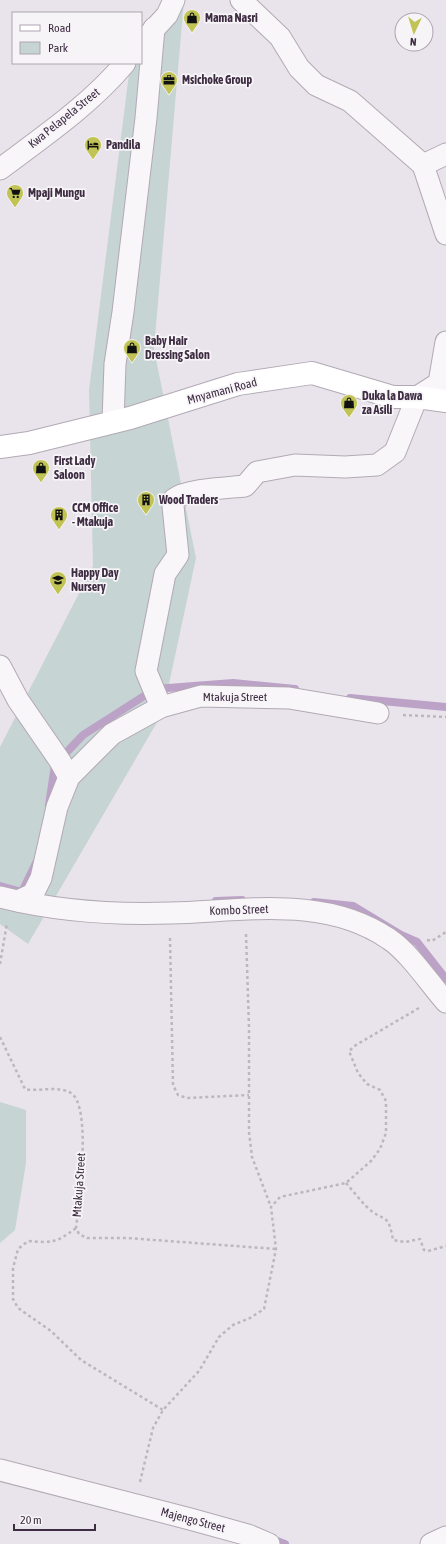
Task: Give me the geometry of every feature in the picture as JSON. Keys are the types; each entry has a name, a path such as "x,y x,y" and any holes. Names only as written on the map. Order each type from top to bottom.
{"street":[{"path":"142,43 167,14 174,0"},
{"path":"241,0 280,37 299,68 316,85 350,101 423,165 446,234"},
{"path":"113,422 115,364 123,312 146,118 154,28"},
{"name":"Kwa Pelapela Street","path":"0,169 51,130 112,79 124,64"},
{"path":"423,165 446,154"},
{"path":"161,707 146,671 165,574 178,555 173,506 174,499 179,495 194,492 245,486 257,472 295,465 344,467 377,465 395,452 417,397 439,383 446,342"},
{"name":"Mnyamani Road","path":"0,447 29,443 113,422 238,384 312,373 393,397 417,397 446,401"},
{"path":"0,666 18,700 60,761 69,778"},
{"name":"Mtakuja Street","path":"9,899 33,894 41,878 57,807 69,778 112,734 161,707 202,696 289,698 378,713"},
{"name":"Kombo Street","path":"9,899 81,912 170,913 245,909 302,909 347,918 390,939 410,959 443,999"},
{"name":"Majengo Street","path":"0,1470 248,1535 269,1544"},
{"path":"431,1544 446,1537"}],"path":[{"path":"378,713 446,717"},
{"path":"0,964 9,899"},
{"path":"134,1505 153,1428 163,1410 199,1371 219,1337 233,1325 250,1318 264,1309 276,1248 271,1207 252,1157 249,1095 250,1028 245,909"},
{"path":"170,913 173,1085 178,1095 187,1098 249,1095"},
{"path":"271,1207 280,1197 346,1183 371,1161 380,1148 386,1133 386,1101 380,1090 367,1084 358,1073 349,1051 396,1020 443,999"},
{"name":"Mtakuja Street","path":"0,1037 25,1088 60,1090 71,1093 77,1099 80,1107 82,1148 76,1228 79,1234 87,1238 127,1238 276,1248"},
{"path":"346,1183 368,1208 384,1217 390,1223 393,1240 405,1242 420,1239 424,1250 428,1251 446,1246"},
{"path":"76,1228 61,1240 48,1242 28,1241 18,1249 13,1268 13,1299 18,1308 51,1331 81,1360 163,1410"}],"green space":[{"path":"184,0 154,349 196,558 163,712 28,944 0,924 0,747 93,566 89,390 130,66 131,64 142,64 142,44"},
{"path":"0,1102 26,1110 26,1163 15,1230 0,1243"}],"waterway":[{"path":"63,756 83,735 155,689 233,683 295,689"},
{"path":"350,698 446,707"},
{"path":"49,805 55,765 53,762"},
{"path":"0,886 22,892 36,863"},
{"path":"216,901 242,900"},
{"path":"314,902 353,906 401,935 417,942 446,979"},
{"path":"269,1538 285,1544"}],"place":[{"name":"Mama Nasri","path":"192,33"},
{"name":"Msichoke Group","path":"169,95"},
{"name":"Pandila","path":"93,160"},
{"name":"Mpaji Mungu","path":"15,208"},
{"name":"Baby Hair Dressing Salon","path":"132,363"},
{"name":"Duka la Dawa za Asili","path":"349,418"},
{"name":"First Lady Saloon","path":"41,483"},
{"name":"Wood Traders","path":"146,515"},
{"name":"CCM Office - Mtakuja","path":"59,530"},
{"name":"Happy Day Nursery","path":"58,595"}]}
